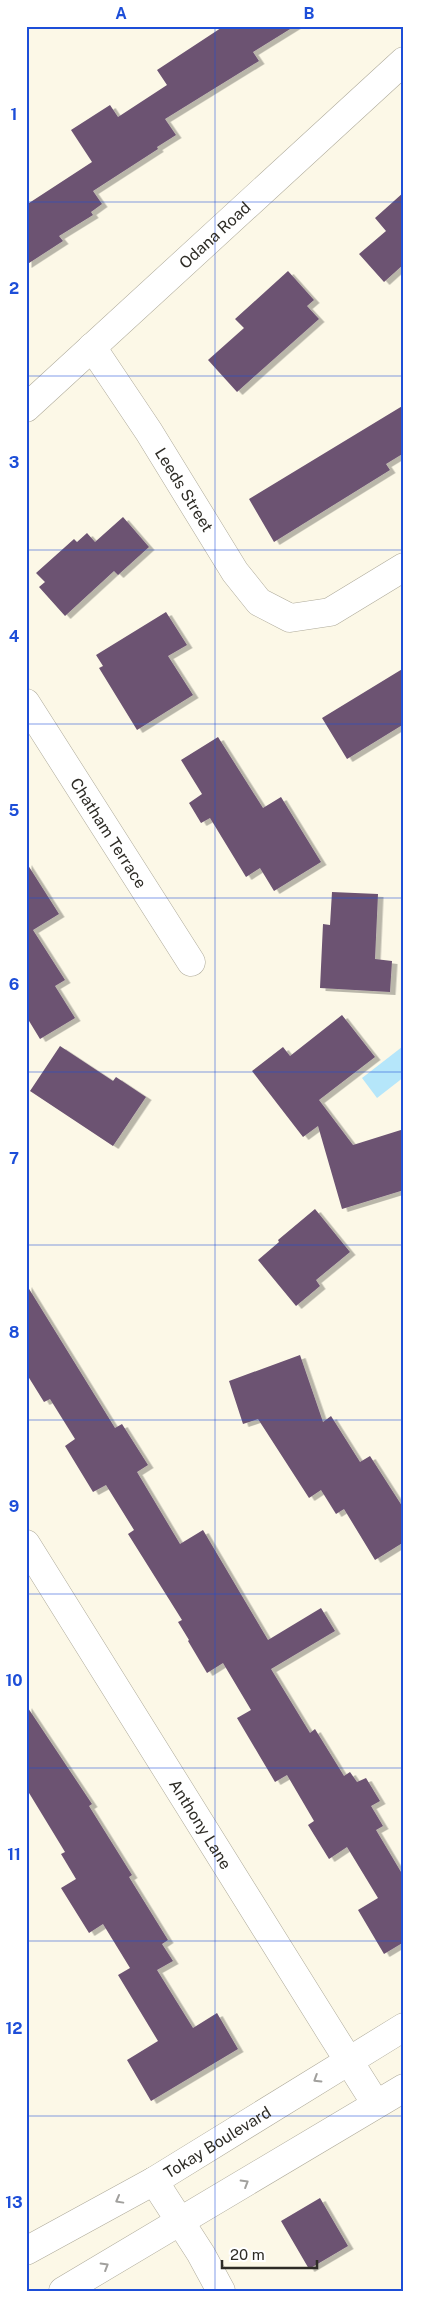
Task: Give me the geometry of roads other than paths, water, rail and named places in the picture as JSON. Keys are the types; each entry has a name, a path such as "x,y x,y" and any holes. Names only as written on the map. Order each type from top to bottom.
{"street":[{"name":"Odana Road","path":"26,408 404,61"},
{"name":"Leeds Street","path":"92,347 150,432 234,572 259,602 290,618 330,612 404,567"},
{"name":"Chatham Terrace","path":"26,703 190,962"},
{"name":"Anthony Lane","path":"26,1544 204,1832 259,1915 376,2104"},
{"name":"Tokay Boulevard","path":"26,2251 154,2181 404,2027"},
{"path":"63,2291 404,2088"},
{"path":"154,2181 201,2254 221,2291"}],"water":[{"path":"402,1047 404,1077 377,1098 362,1078"}]}
